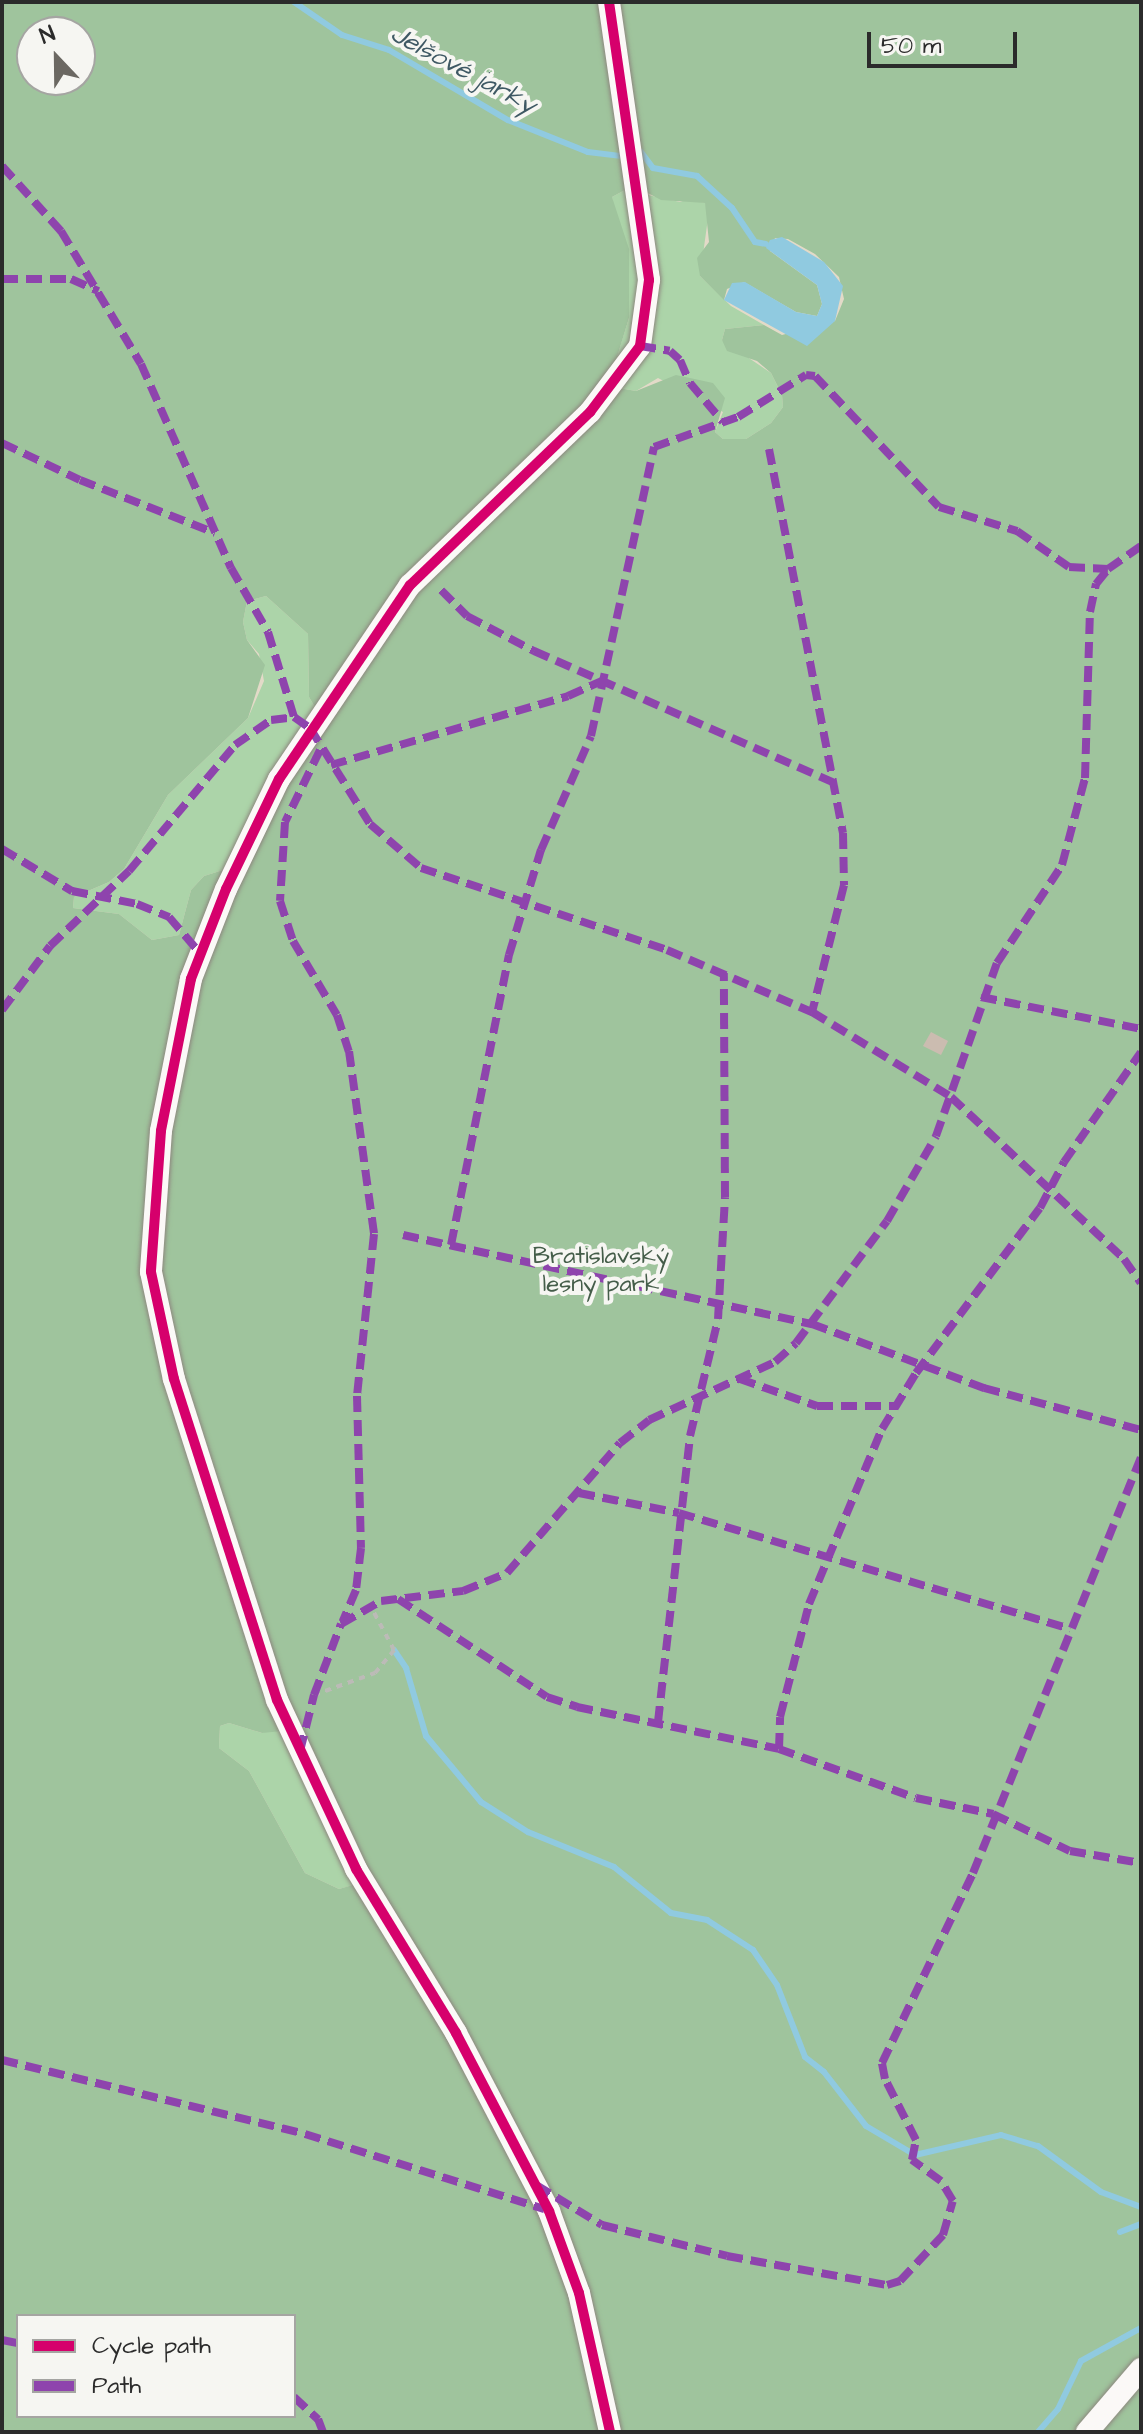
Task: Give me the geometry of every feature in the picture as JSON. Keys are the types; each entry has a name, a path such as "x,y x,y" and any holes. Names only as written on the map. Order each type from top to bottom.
{"street":[{"path":"609,2 649,280 640,346 598,404 410,585 279,779 226,889 191,979 163,1116 151,1272 174,1379 282,1712 356,1869 456,2033 549,2211 575,2279 610,2432"},
{"path":"1087,2432 1141,2369"}],"path":[{"path":"314,1695 375,1673 394,1650 370,1605"}],"green space":[{"name":"Bratislavský lesný park","path":"2,2 1141,2 1141,2432 2,2432","holes":["625,190 644,191 661,200 705,203 709,242 697,258 700,276 724,300 727,289 744,282 796,312 817,316 822,304 817,285 770,251 775,238 788,239 815,254 839,277 844,299 835,321 782,335 764,325 725,329 722,340 727,351 757,361 771,373 782,395 783,407 771,423 746,439 723,439 715,432 725,398 713,383 676,375 636,391 619,388 613,370 629,318 629,249 612,197","266,596 308,634 309,697 322,719 223,870 204,876 191,890 179,935 152,940 119,914 73,908 74,897 109,882 124,869 168,795 248,718 265,665 247,640 243,622 247,601","298,1719 360,1859 356,1884 339,1889 305,1873 249,1771 219,1748 220,1726 229,1723 262,1733 282,1731"]},
{"path":"625,190 680,202 689,199 705,203 709,211 700,276 731,306 764,325 725,329 722,340 771,373 782,395 783,407 771,423 746,439 723,439 715,432 723,412 658,378 636,391 619,388 613,369 629,318 612,197"},
{"path":"266,596 308,634 309,697 322,719 223,870 204,876 191,890 179,935 152,940 119,914 73,908 74,897 109,882 124,869 168,795 248,718 264,681 259,654 247,640 243,622 247,601"},
{"path":"298,1718 360,1859 357,1884 339,1889 305,1873 249,1771 219,1748 220,1726 229,1723 262,1733"}],"water":[{"path":"782,237 824,262 843,286 835,321 807,346 724,300 732,283 745,282 796,312 817,316 822,304 817,285 766,248 770,240"}],"building":[{"path":"931,1032 948,1041 941,1055 923,1046"}],"waterway":[{"name":"Jelšové jarky","path":"294,2 342,35 389,50 508,120 588,152 622,156"},
{"name":"Jelšové jarky","path":"641,152 653,168 697,176 732,208 755,242 766,244"},
{"path":"394,1650 406,1668 426,1736 481,1802 528,1832 614,1867 671,1913 707,1920 753,1950 777,1985 805,2057 824,2072 866,2126 915,2155 1001,2135 1038,2146 1101,2192 1141,2207"},
{"path":"1120,2232 1141,2224"},
{"path":"1038,2432 1058,2409 1081,2361 1141,2328"}],"marked path":[{"path":"2,166 61,231 141,364 231,568 268,632 294,717"},
{"path":"2,279 71,279 98,291"},
{"path":"640,346 670,351 680,360 690,383 723,422"},
{"path":"451,1245 509,955 541,850 591,736 654,447 738,417 806,375 815,376 939,507 1017,531 1069,567 1108,569"},
{"path":"2,443 80,480 215,533"},
{"path":"769,449 843,833 844,885 812,1012"},
{"path":"300,1751 314,1695 341,1624 381,1601 463,1591 507,1573 620,1443 649,1420 775,1362 796,1343 887,1221 936,1136 997,963 1062,865 1085,778 1090,612 1096,584 1108,569 1141,546"},
{"path":"441,590 467,616 534,651 834,783"},
{"path":"331,765 568,696 604,680"},
{"path":"2,1010 50,946 129,871 235,745 271,720 294,717 310,728 370,824 421,868 667,950 812,1012 951,1097 1124,1259 1141,1283"},
{"path":"320,750 285,822 280,901 293,941 337,1015 349,1051 374,1234 357,1396 361,1548 356,1590 343,1621"},
{"path":"2,849 72,891 137,904 169,917 199,952"},
{"path":"658,1722 690,1436 718,1319 725,1197 724,973"},
{"path":"981,997 1141,1029"},
{"path":"779,1749 780,1717 809,1604 882,1429 916,1373 1040,1208 1064,1162 1141,1052"},
{"path":"403,1235 812,1324 984,1388 1141,1430"},
{"path":"740,1379 817,1406 896,1406"},
{"path":"536,2185 602,2225 727,2256 887,2285 900,2281 943,2235 953,2201 941,2181 912,2160 916,2140 885,2079 882,2063 973,1873 1141,1457"},
{"path":"579,1493 679,1513 1070,1629"},
{"path":"398,1599 547,1697 577,1707 779,1749 916,1798 993,1814 1070,1851 1141,1863"},
{"path":"2,2060 305,2134 545,2209"},
{"path":"2,2340 16,2343"},
{"path":"296,2399 318,2419 323,2432"}],"cycle path":[{"path":"609,2 649,280 640,346 590,412 410,585 279,779 226,889 191,979 161,1131 151,1272 174,1379 277,1700 356,1869 456,2033 549,2211 579,2293 610,2432"}]}
